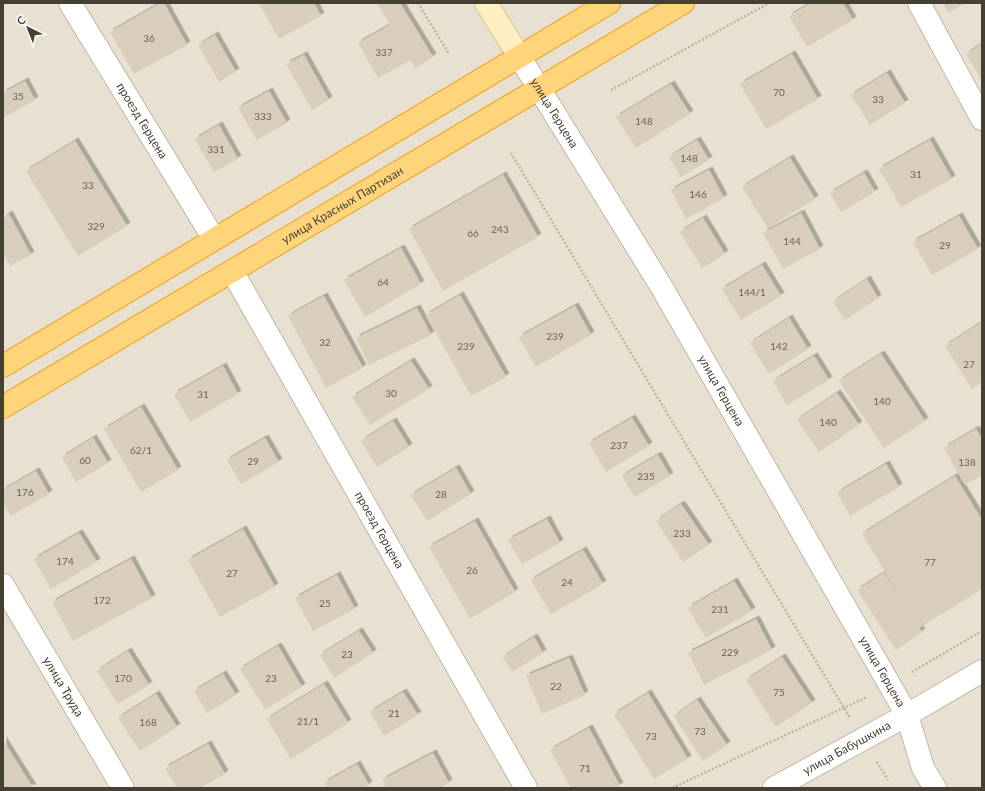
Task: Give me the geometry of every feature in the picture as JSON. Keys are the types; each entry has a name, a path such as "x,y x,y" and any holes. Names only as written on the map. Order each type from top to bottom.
{"highway":[{"path":"3,366 609,3"},
{"name":"улица Красных Партизан","path":"3,407 539,90 682,3"}],"main road":[{"name":"улица Герцена","path":"486,3 519,56"}],"street":[{"name":"проезд Герцена","path":"70,3 214,239"},
{"path":"919,3 982,119"},
{"name":"улица Герцена","path":"519,56 661,286 890,686 906,715 923,768 935,788"},
{"name":"проезд Герцена","path":"232,271 526,788"},
{"name":"улица Труда","path":"3,585 123,788"},
{"name":"улица Бабушкина","path":"774,788 906,715 982,670"}],"path":[{"path":"418,3 448,52"},
{"path":"611,90 769,3"},
{"path":"511,153 888,780"},
{"path":"672,788 844,709 890,686 982,630"}],"shaded area":[{"path":"3,3 982,3 982,788 3,788"}],"building":[{"path":"161,3 164,3 187,45 134,74 110,32"},
{"path":"263,3 314,3 321,16 279,39 260,5"},
{"path":"377,3 400,3 433,57 415,68 411,60 378,78 358,43 390,25"},
{"path":"811,3 843,3 853,20 807,47 789,16"},
{"path":"943,3 965,3 948,13"},
{"path":"215,35 236,72 219,82 198,45"},
{"path":"982,44 982,81 966,54"},
{"path":"792,54 818,99 766,129 740,84"},
{"path":"304,55 329,100 312,110 286,64"},
{"path":"887,73 905,103 870,125 851,95"},
{"path":"25,81 35,100 3,118 3,93"},
{"path":"671,84 690,114 636,148 616,117"},
{"path":"269,91 287,123 257,140 238,108"},
{"path":"219,125 238,159 214,172 195,139"},
{"path":"697,140 709,160 681,177 669,157"},
{"path":"930,140 952,179 901,207 879,169"},
{"path":"75,141 127,226 78,256 26,171"},
{"path":"790,158 815,199 768,228 742,187"},
{"path":"709,170 724,198 686,219 671,190"},
{"path":"864,173 875,192 841,212 830,193"},
{"path":"503,175 538,237 443,291 409,229"},
{"path":"801,213 820,249 783,269 763,233"},
{"path":"9,214 31,255 10,266 3,254 3,218"},
{"path":"959,216 978,249 932,275 913,242"},
{"path":"703,218 725,254 702,268 680,232"},
{"path":"401,248 421,284 365,317 344,280"},
{"path":"762,265 781,296 741,320 722,289"},
{"path":"867,279 878,298 845,320 833,302"},
{"path":"460,295 506,377 471,396 426,315"},
{"path":"324,296 363,368 326,388 288,316"},
{"path":"575,306 591,335 536,367 519,337"},
{"path":"417,308 431,335 369,365 356,338"},
{"path":"789,318 808,349 769,374 750,343"},
{"path":"982,322 982,382 972,389 945,346"},
{"path":"881,354 925,421 884,448 839,381"},
{"path":"814,356 829,380 787,405 773,381"},
{"path":"411,361 429,389 370,425 352,397"},
{"path":"223,366 238,394 190,422 174,394"},
{"path":"837,393 859,425 819,452 797,420"},
{"path":"141,407 178,470 141,492 104,429"},
{"path":"632,418 649,446 606,472 589,443"},
{"path":"393,421 409,447 377,467 361,441"},
{"path":"976,429 982,439 982,475 965,485 944,448"},
{"path":"93,438 108,463 76,482 62,457"},
{"path":"265,438 279,462 241,484 227,460"},
{"path":"658,455 670,476 634,497 622,476"},
{"path":"886,464 899,487 850,516 837,493"},
{"path":"456,468 471,494 427,521 411,495"},
{"path":"36,471 49,494 11,516 3,502 3,490"},
{"path":"955,476 982,520 982,589 919,628 922,632 896,650 857,590 884,573 902,600 862,534"},
{"path":"681,504 709,545 683,562 656,521"},
{"path":"547,519 560,543 522,564 508,540"},
{"path":"475,521 515,592 470,619 429,547"},
{"path":"243,529 275,587 220,617 188,560"},
{"path":"79,533 97,562 51,589 34,559"},
{"path":"583,550 603,584 551,614 531,580"},
{"path":"131,559 152,598 73,641 52,602"},
{"path":"337,575 355,609 313,631 295,598"},
{"path":"734,581 752,611 706,638 688,608"},
{"path":"756,619 772,650 704,685 688,653"},
{"path":"359,631 373,653 334,678 320,655"},
{"path":"534,637 543,653 512,672 503,657"},
{"path":"278,646 302,687 265,709 240,669"},
{"path":"128,651 149,685 118,704 97,671"},
{"path":"782,657 812,703 776,727 746,680"},
{"path":"569,658 585,695 542,714 526,676"},
{"path":"223,674 236,695 207,713 194,691"},
{"path":"324,684 348,723 291,759 267,719"},
{"path":"403,692 418,715 384,736 370,712"},
{"path":"648,693 688,759 654,779 614,714"},
{"path":"156,694 177,727 140,751 118,718"},
{"path":"697,700 727,745 703,761 674,716"},
{"path":"589,728 620,786 616,788 571,788 550,750"},
{"path":"3,740 33,788 3,788"},
{"path":"208,744 225,774 200,788 177,788 165,768"},
{"path":"433,753 449,783 440,788 386,788 382,780"},
{"path":"357,764 369,785 364,788 327,788 324,783"}]}
